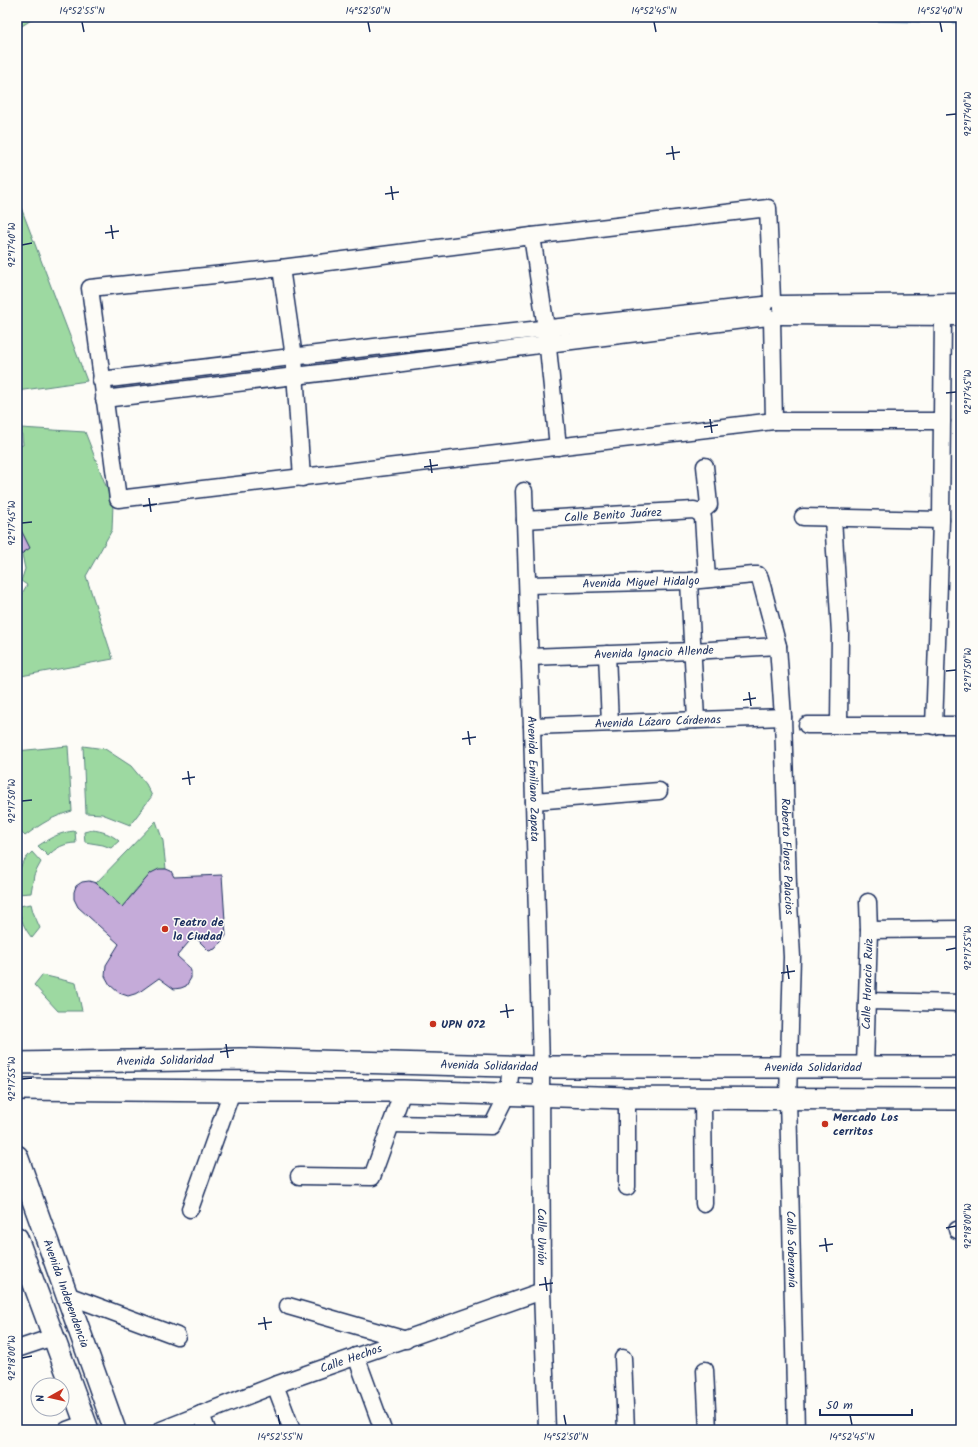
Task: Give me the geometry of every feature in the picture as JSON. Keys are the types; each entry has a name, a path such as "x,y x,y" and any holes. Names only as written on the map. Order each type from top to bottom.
{"main road":[{"name":"Avenida Solidaridad","path":"17,1062 268,1060 541,1067 961,1067"},
{"path":"268,1060 268,1091"},
{"path":"17,1089 232,1091 403,1090 627,1098 961,1099"},
{"name":"Avenida Independencia","path":"17,1156 115,1430"},
{"path":"19,1250 71,1385 80,1428"},
{"path":"71,1385 96,1376"}],"street":[{"path":"774,421 768,208 281,268 90,288 118,499 774,421 942,421"},
{"path":"532,236 547,336 558,447"},
{"path":"281,268 294,357 302,478"},
{"path":"101,380 294,357 547,336 772,310 943,309 961,302"},
{"path":"943,309 961,317"},
{"path":"934,726 941,520 943,309"},
{"path":"104,399 395,364 547,336"},
{"path":"705,466 709,505 700,513 703,518 707,579"},
{"name":"Avenida Emiliano Zapata","path":"524,491 541,1067"},
{"name":"Calle Benito Juárez","path":"525,520 694,510 700,513"},
{"path":"803,517 941,520"},
{"path":"833,518 840,633 839,724"},
{"name":"Avenida Miguel Hidalgo","path":"528,586 689,581 758,575 778,646"},
{"path":"689,581 696,720"},
{"name":"Avenida Ignacio Allende","path":"529,657 693,651 778,646"},
{"name":"Roberto Flores Palacios","path":"778,646 783,717 788,885 792,957 789,1068"},
{"path":"607,654 610,723"},
{"name":"Avenida Lázaro Cárdenas","path":"532,726 783,717"},
{"path":"807,725 839,724 961,726"},
{"path":"534,801 659,791"},
{"name":"Calle Horacio Ruiz","path":"865,1067 869,930 868,902"},
{"path":"869,930 961,929"},
{"path":"867,1001 961,1003"},
{"path":"391,1124 492,1126 508,1094 511,1066"},
{"name":"Calle Unión","path":"541,1067 542,1291 547,1430"},
{"name":"Calle Soberanía","path":"789,1068 788,1098 796,1430"},
{"path":"299,1176 372,1177 403,1090"},
{"path":"190,1209 232,1091"},
{"path":"626,1187 627,1098"},
{"path":"703,1098 704,1204"},
{"name":"Calle Hechos","path":"161,1430 275,1385 542,1291"},
{"path":"67,1295 177,1336"},
{"path":"288,1306 406,1340"},
{"path":"17,1349 53,1337"},
{"path":"356,1356 383,1430"},
{"path":"623,1358 626,1430"},
{"path":"705,1370 708,1430"},
{"path":"275,1385 292,1430"},
{"path":"202,1414 207,1430"}],"green space":[{"path":"17,17 36,17 17,29"},
{"path":"17,197 87,381 17,391"},
{"path":"21,428 85,432 113,504 112,530 86,576 113,659 21,676 17,662 17,599 27,585 21,581 25,569 17,530 17,446 23,445"},
{"path":"68,746 72,811 47,821 25,836 17,828 17,751"},
{"path":"83,746 105,749 131,766 146,784 152,796 130,825 102,814 86,813"},
{"path":"156,821 163,841 166,869 159,870 147,878 122,907 96,883"},
{"path":"92,830 106,833 119,841 111,848 85,842 84,832"},
{"path":"75,831 76,843 60,846 48,856 38,846 55,836"},
{"path":"32,852 41,862 34,875 31,893 17,894 19,871 27,857"},
{"path":"31,904 40,928 32,938 23,923 19,906"},
{"path":"42,975 76,983 82,1011 58,1011 34,985"}],"water":[{"path":"870,17 961,17 961,23 870,21"}],"building":[{"path":"17,522 30,548 17,557"},
{"name":"Teatro de la Ciudad","path":"159,869 171,871 174,877 222,875 226,936 215,949 209,951 194,936 177,956 189,967 191,971 191,978 186,986 174,989 159,978 138,993 128,996 119,993 110,985 105,976 106,965 119,944 78,907 74,899 74,892 76,886 82,882 89,881 96,883 122,907 151,873"}],"place":[{"name":"Teatro de la Ciudad","path":"165,929"},
{"name":"UPN 072","path":"433,1024"},
{"name":"Mercado Los cerritos","path":"825,1124"}]}
